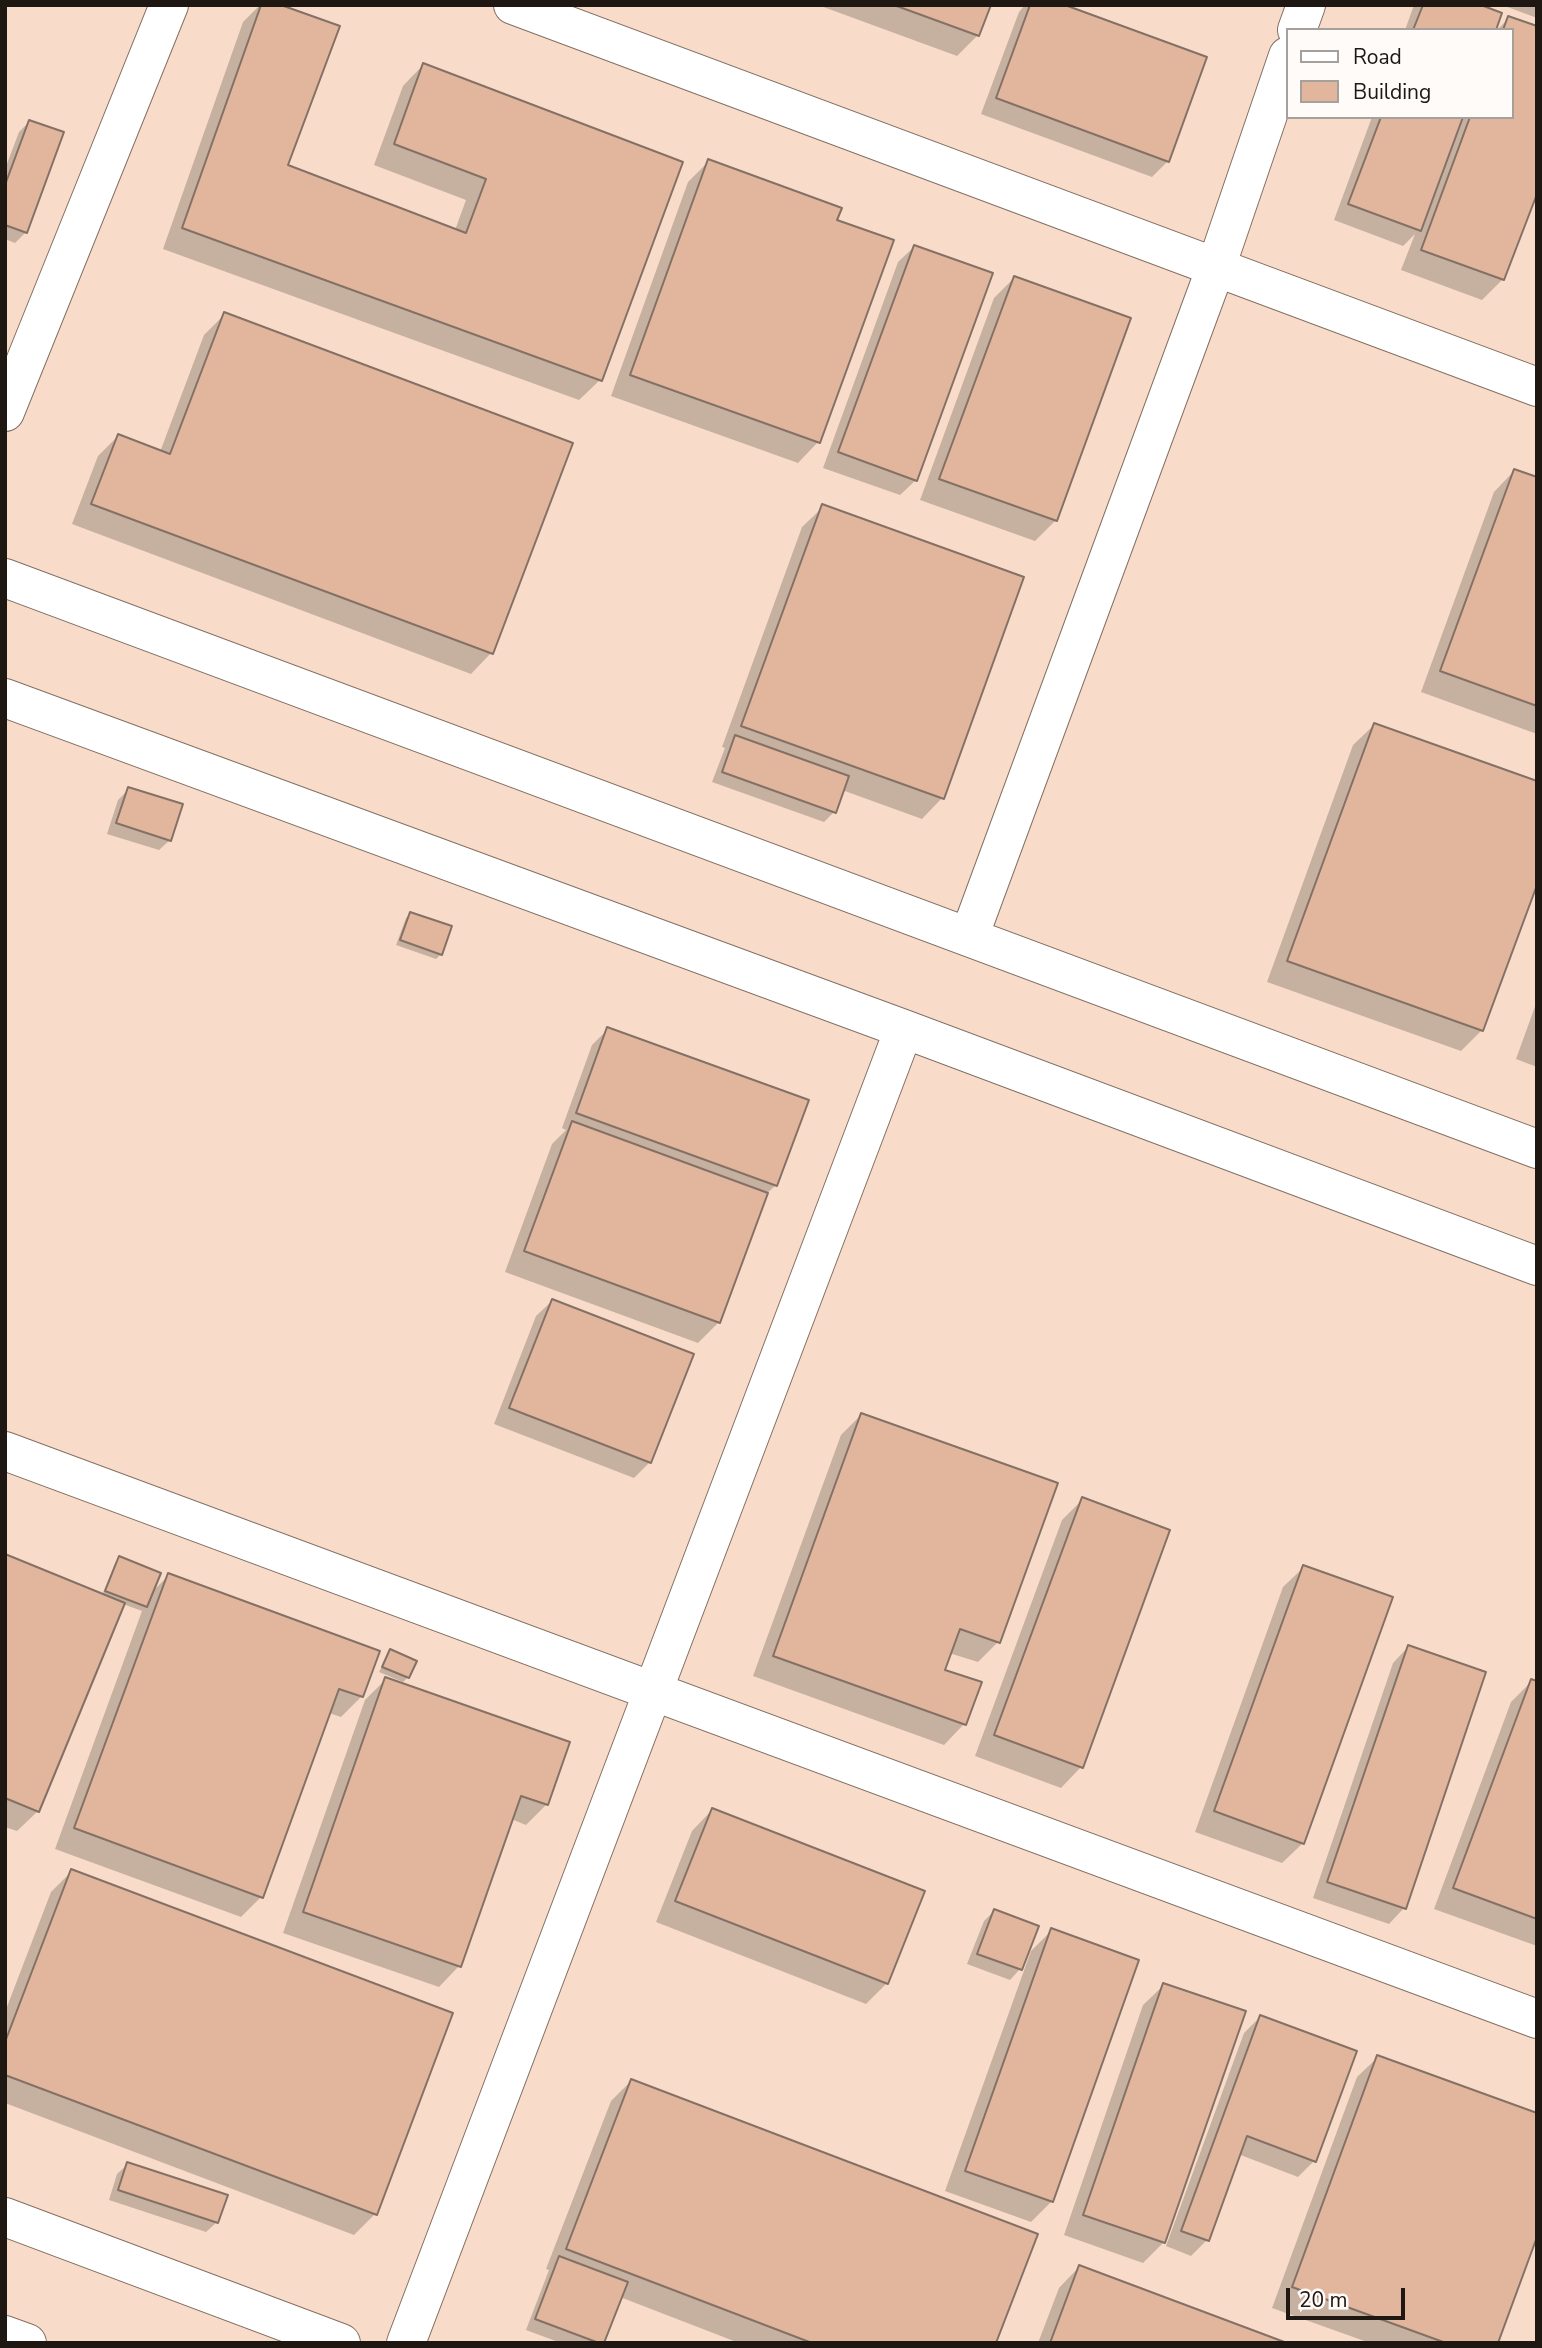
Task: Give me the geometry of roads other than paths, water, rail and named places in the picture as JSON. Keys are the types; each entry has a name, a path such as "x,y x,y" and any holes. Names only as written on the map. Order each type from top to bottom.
{"street":[{"path":"5,412 169,5"},
{"path":"513,5 1537,387"},
{"path":"1298,28 1306,5"},
{"path":"969,937 1216,267 1286,62"},
{"path":"5,578 1537,1149"},
{"path":"5,698 904,1029 1537,1266"},
{"path":"406,2343 904,1029"},
{"path":"5,1451 1537,2019"},
{"path":"5,2217 341,2343"},
{"path":"5,2334 27,2343"}]}
